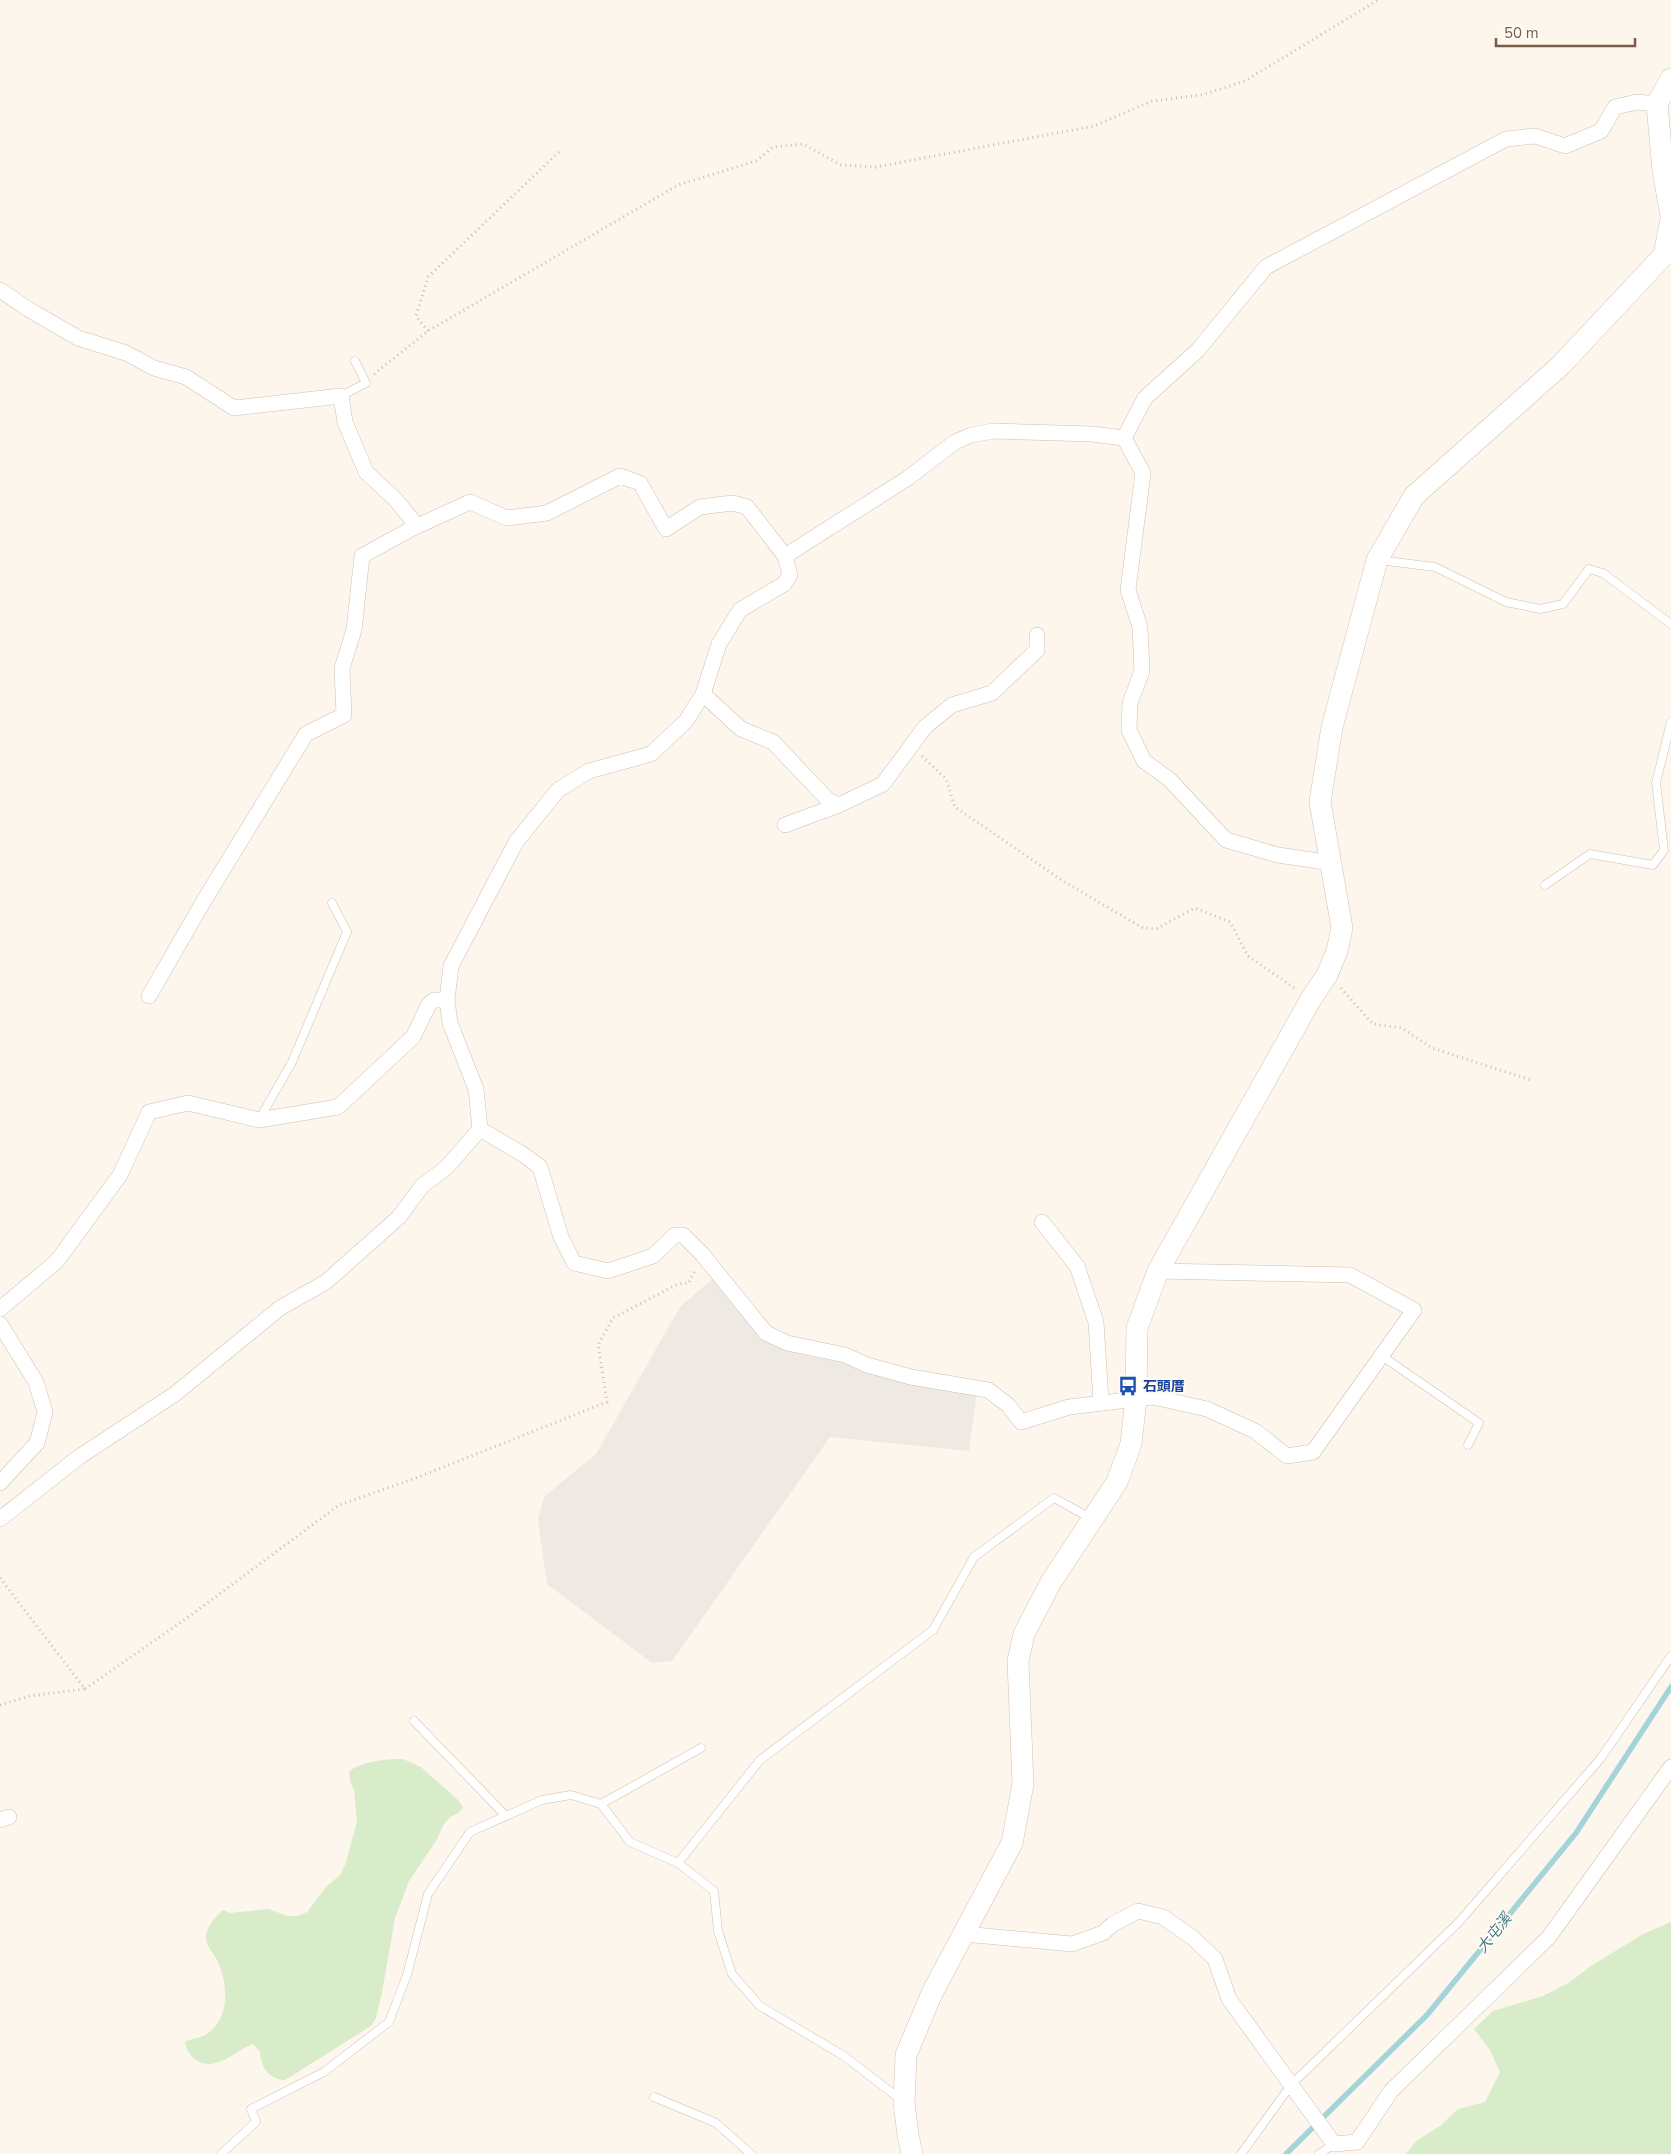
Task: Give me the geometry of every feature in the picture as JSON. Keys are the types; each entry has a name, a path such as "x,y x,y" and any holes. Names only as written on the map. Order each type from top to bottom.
{"street":[{"path":"1671,79 1658,104 1664,171 1671,215"},
{"path":"1124,438 1145,398 1198,350 1266,266 1506,139 1535,136 1565,146 1601,132 1615,107 1637,102 1658,104"},
{"path":"912,2154 904,2103 906,2055 932,1993 1012,1843 1023,1784 1018,1661 1024,1634 1051,1582 1117,1482 1131,1444 1136,1399 1137,1328 1158,1271 1327,975 1337,951 1342,928 1320,802 1332,727 1378,560 1414,496 1561,365 1667,259 1671,219"},
{"path":"0,290 28,309 78,338 126,353 154,368 186,377 234,408 341,396 345,422 366,472 396,500 417,526"},
{"path":"786,556 908,478 955,442 971,435 994,431 1092,434 1124,438"},
{"path":"1124,438 1143,473 1128,590 1140,627 1142,670 1130,703 1128,730 1144,761 1169,780 1226,840 1278,855 1332,863"},
{"path":"0,1519 78,1457 175,1394 280,1308 326,1282 399,1217 422,1186 447,1167 480,1129 476,1089 450,1023 447,1000 452,966 516,842 558,790 589,771 651,754 686,721 703,694 718,644 740,610 784,584 787,580 790,575 786,556 747,507 733,503 700,507 666,529 640,483 620,476 547,513 507,518 470,502 417,526 362,556 354,630 342,668 344,715 306,734 205,899 149,996"},
{"path":"785,825 839,805 883,784 925,726 952,705 992,693 1037,650 1037,635"},
{"path":"703,694 741,729 773,742 828,800 839,805"},
{"path":"0,1309 56,1261 120,1175 149,1112 188,1103 259,1120 338,1107 413,1037 429,1004 434,1000 447,1000"},
{"path":"480,1129 524,1155 540,1167 561,1237 574,1263 608,1271 653,1256 675,1236 683,1235 702,1254 766,1333 788,1343 845,1355 867,1365 911,1377 988,1390 1008,1405 1021,1422 1069,1407 1152,1397 1207,1409 1255,1431 1287,1456 1312,1452 1414,1310 1350,1275 1158,1271"},
{"path":"1042,1222 1077,1266 1096,1322 1101,1403"},
{"path":"0,1324 36,1382 45,1412 37,1443 0,1483"},
{"path":"964,1934 1072,1944 1103,1933 1113,1924 1138,1911 1163,1917 1193,1938 1215,1959 1229,1999 1329,2138 1357,2142 1391,2091 1548,1937 1671,1767"}],"lane":[{"path":"341,396 366,383 355,361"},
{"path":"1378,560 1435,567 1506,602 1540,609 1563,604 1589,569 1603,573 1671,624"},
{"path":"1545,885 1590,854 1653,865 1664,850 1656,783 1671,722"},
{"path":"259,1120 292,1062 347,932 332,903"},
{"path":"1382,1356 1479,1423 1468,1445"},
{"path":"678,1863 760,1760 933,1630 974,1557 1054,1498 1093,1520"},
{"path":"1241,2154 1291,2085 1459,1922 1601,1758 1671,1656"},
{"path":"414,1721 505,1815"},
{"path":"601,1804 701,1748"},
{"path":"221,2154 256,2122 251,2109 324,2072 389,2022 407,1975 428,1894 470,1832 542,1800 571,1795 601,1804 630,1842 678,1863 714,1891 718,1931 732,1974 760,2006 844,2056 878,2080 904,2103"},
{"path":"654,2097 716,2123 751,2154"},
{"path":"1319,2154 1329,2138"}],"path":[{"path":"365,381 428,331 678,184 756,161 773,147 804,144 842,165 876,167 1094,126 1152,101 1202,95 1245,81 1378,0"},
{"path":"428,331 416,316 428,277 560,152"},
{"path":"911,746 946,779 955,808 1064,881 1143,928 1156,929 1195,908 1230,922 1248,956 1311,1000"},
{"path":"1327,975 1373,1024 1402,1028 1432,1048 1531,1080"},
{"path":"0,1705 30,1696 85,1689 194,1613 339,1505 416,1478 607,1402 598,1345 613,1318 678,1284 689,1283 702,1254"},
{"path":"0,1578 85,1689"}],"shaded area":[{"path":"712,1279 759,1312 779,1339 800,1354 977,1390 969,1451 830,1437 672,1661 652,1663 547,1584 538,1520 544,1497 596,1454 680,1307"}],"green space":[{"path":"403,1759 421,1767 459,1801 463,1808 444,1824 436,1841 409,1881 395,1918 382,1992 376,2018 371,2026 285,2080 274,2077 266,2071 260,2052 253,2044 217,2063 202,2063 195,2059 188,2052 185,2042 205,2035 215,2027 224,2009 225,1989 221,1969 206,1939 207,1931 213,1921 223,1910 230,1913 268,1909 288,1916 298,1916 307,1912 326,1887 340,1875 345,1865 357,1821 354,1790 350,1782 349,1771 375,1761"},
{"path":"1671,1922 1671,2154 1406,2154 1416,2141 1440,2126 1458,2109 1485,2102 1500,2072 1490,2050 1474,2029 1493,2011 1543,1996 1570,1982 1591,1966 1643,1934"}],"waterway":[{"name":"大屯溪","path":"1286,2154 1427,2015 1576,1833 1671,1687"}],"place":[{"name":"石頭厝","path":"1128,1386"}]}
